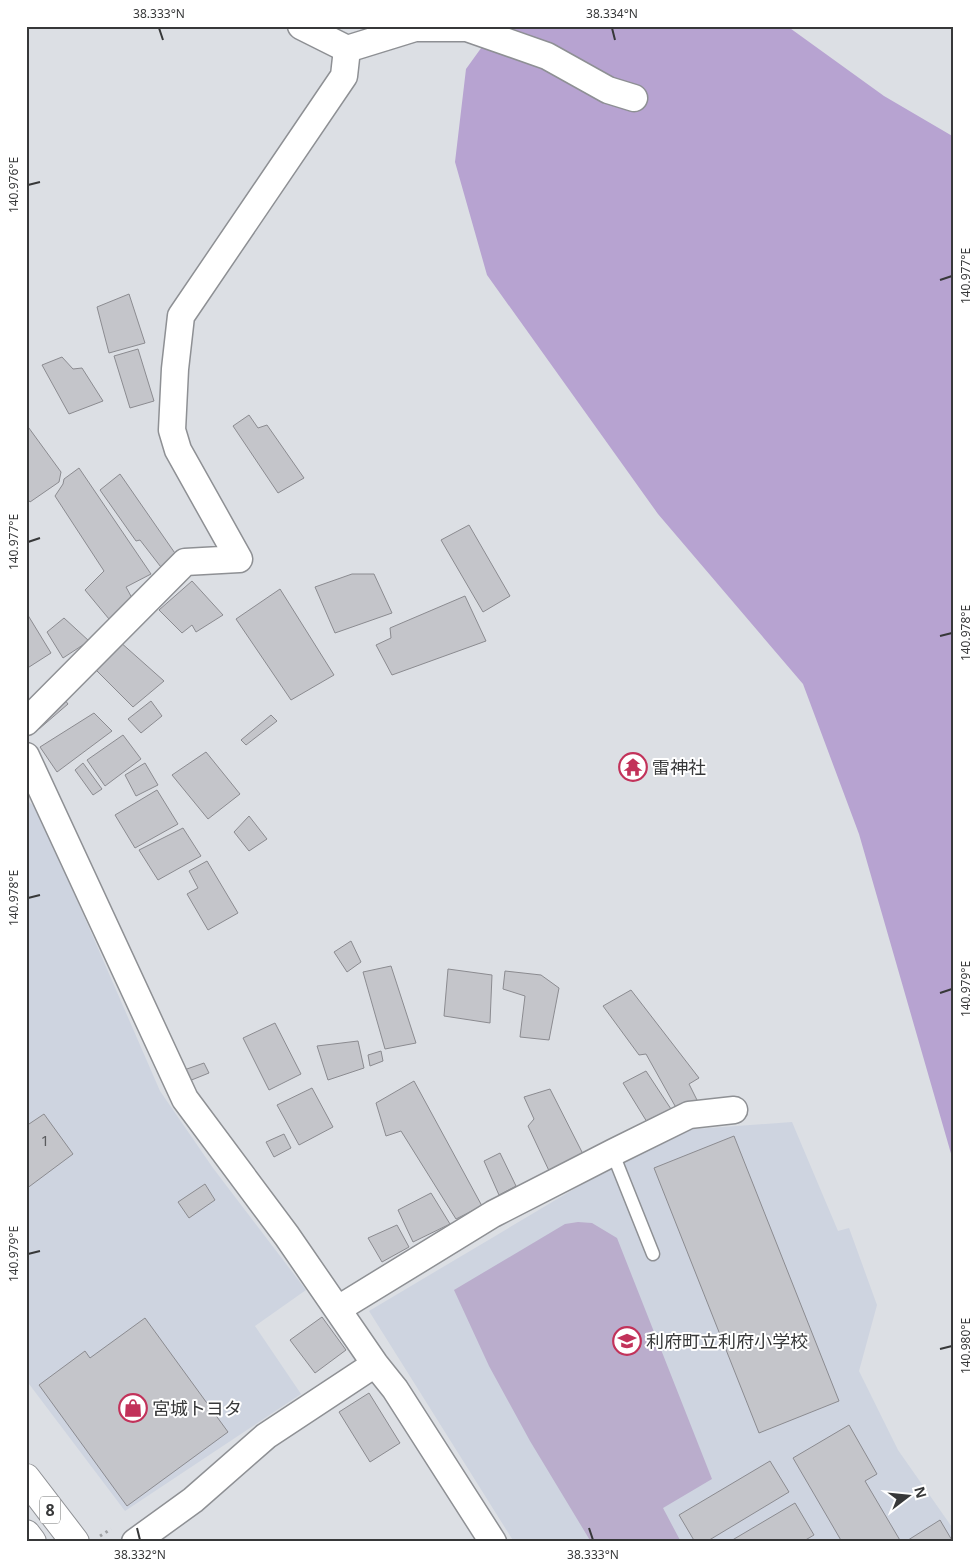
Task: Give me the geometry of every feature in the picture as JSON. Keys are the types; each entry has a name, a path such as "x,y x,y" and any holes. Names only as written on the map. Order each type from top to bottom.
{"main road":[{"name":"8","path":"26,1478 75,1542"},
{"name":"8","path":"26,1534 32,1542"}],"street":[{"path":"301,26 347,50 416,28 467,28 547,56 608,90 634,98"},
{"path":"26,722 185,562 240,559 178,450 172,430 175,369 181,316 344,76 347,50"},
{"path":"26,756 185,1098 276,1221 375,1364 395,1389 493,1542"},
{"path":"338,1309 493,1214 614,1152 689,1115 734,1110"},
{"path":"135,1542 193,1500 266,1436 375,1364"}],"lane":[{"path":"614,1152 653,1254"}],"shaded area":[{"path":"497,26 787,26 884,96 954,137 954,1164 859,834 803,684 658,514 487,275 455,162 466,69"},
{"path":"26,800 37,808 160,1091 213,1168 306,1290 255,1326 301,1394 125,1511 26,1380"},
{"name":"利府町立利府小学校","path":"792,1122 838,1231 849,1228 877,1305 859,1371 898,1450 954,1530 954,1542 514,1542 369,1311 596,1176 682,1130"},
{"path":"578,1222 592,1223 617,1238 712,1479 663,1508 681,1542 591,1542 530,1441 489,1366 454,1290 565,1224"}],"building":[{"path":"129,294 145,343 109,353 97,307"},
{"path":"138,349 154,401 130,408 114,356"},
{"path":"62,357 73,369 82,368 103,401 69,414 42,365"},
{"path":"249,415 258,428 267,425 304,478 278,493 233,426"},
{"path":"26,424 61,472 59,482 30,502 26,497"},
{"path":"79,468 151,574 126,587 132,598 109,619 85,590 104,571 55,496 64,479"},
{"path":"120,474 179,559 164,571 140,540 136,541 100,490"},
{"path":"469,525 510,596 483,612 441,540"},
{"path":"352,574 374,574 392,613 335,633 315,587"},
{"path":"192,581 223,615 196,632 192,625 182,633 159,610"},
{"path":"280,589 334,675 291,700 236,619"},
{"path":"465,596 486,641 392,675 376,645 391,638 390,628"},
{"path":"26,612 51,653 26,669"},
{"path":"64,618 89,641 63,658 47,632"},
{"path":"119,641 164,681 133,707 92,666"},
{"path":"61,695 68,704 39,729 33,722"},
{"path":"151,701 162,716 141,733 128,719"},
{"path":"94,713 112,731 57,772 40,747"},
{"path":"271,715 277,721 246,745 241,740"},
{"path":"123,735 141,759 105,786 87,760"},
{"path":"206,752 240,794 208,819 172,775"},
{"path":"83,763 102,789 93,795 75,770"},
{"path":"145,763 158,785 136,796 125,775"},
{"path":"157,790 178,824 135,848 115,815"},
{"path":"249,816 267,839 249,851 234,832"},
{"path":"183,828 201,856 158,880 139,850"},
{"path":"207,861 238,913 208,930 187,894 198,888 189,871"},
{"path":"351,941 361,962 347,972 334,952"},
{"path":"391,966 416,1043 385,1049 363,972"},
{"path":"448,969 492,975 490,1023 444,1016"},
{"path":"505,971 541,975 559,988 549,1040 520,1037 525,996 503,989"},
{"path":"631,990 699,1078 689,1084 701,1108 679,1113 646,1054 639,1055 603,1006"},
{"path":"275,1023 301,1074 269,1090 243,1038"},
{"path":"358,1041 364,1068 328,1080 317,1046"},
{"path":"381,1051 383,1061 370,1066 368,1055"},
{"path":"204,1063 209,1073 189,1081 184,1070"},
{"path":"646,1071 671,1109 647,1122 623,1083"},
{"path":"414,1081 482,1206 456,1219 401,1131 386,1136 376,1103"},
{"path":"312,1088 333,1127 299,1145 277,1105"},
{"path":"550,1089 584,1156 551,1175 528,1126 534,1119 524,1097"},
{"path":"44,1114 73,1154 26,1189 26,1126"},
{"path":"284,1134 291,1148 274,1157 266,1142"},
{"path":"734,1136 839,1401 759,1433 654,1168"},
{"path":"500,1153 516,1186 499,1195 484,1161"},
{"path":"205,1184 215,1200 189,1218 178,1202"},
{"path":"431,1193 450,1224 413,1242 398,1210"},
{"path":"397,1225 409,1247 382,1262 368,1238"},
{"path":"322,1317 346,1350 315,1373 290,1340"},
{"name":"宮城トヨタ","path":"145,1318 228,1432 127,1506 39,1385 85,1351 90,1358"},
{"path":"369,1393 400,1443 370,1462 339,1412"},
{"path":"849,1425 877,1474 865,1481 901,1542 842,1542 793,1458"},
{"path":"770,1461 789,1492 706,1542 695,1542 679,1515"},
{"path":"795,1503 814,1535 802,1542 729,1542"},
{"path":"940,1520 953,1542 905,1542"}],"place":[{"name":"雷神社","path":"633,767"},
{"name":"利府町立利府小学校","path":"627,1341"},
{"name":"宮城トヨタ","path":"133,1408"}]}
